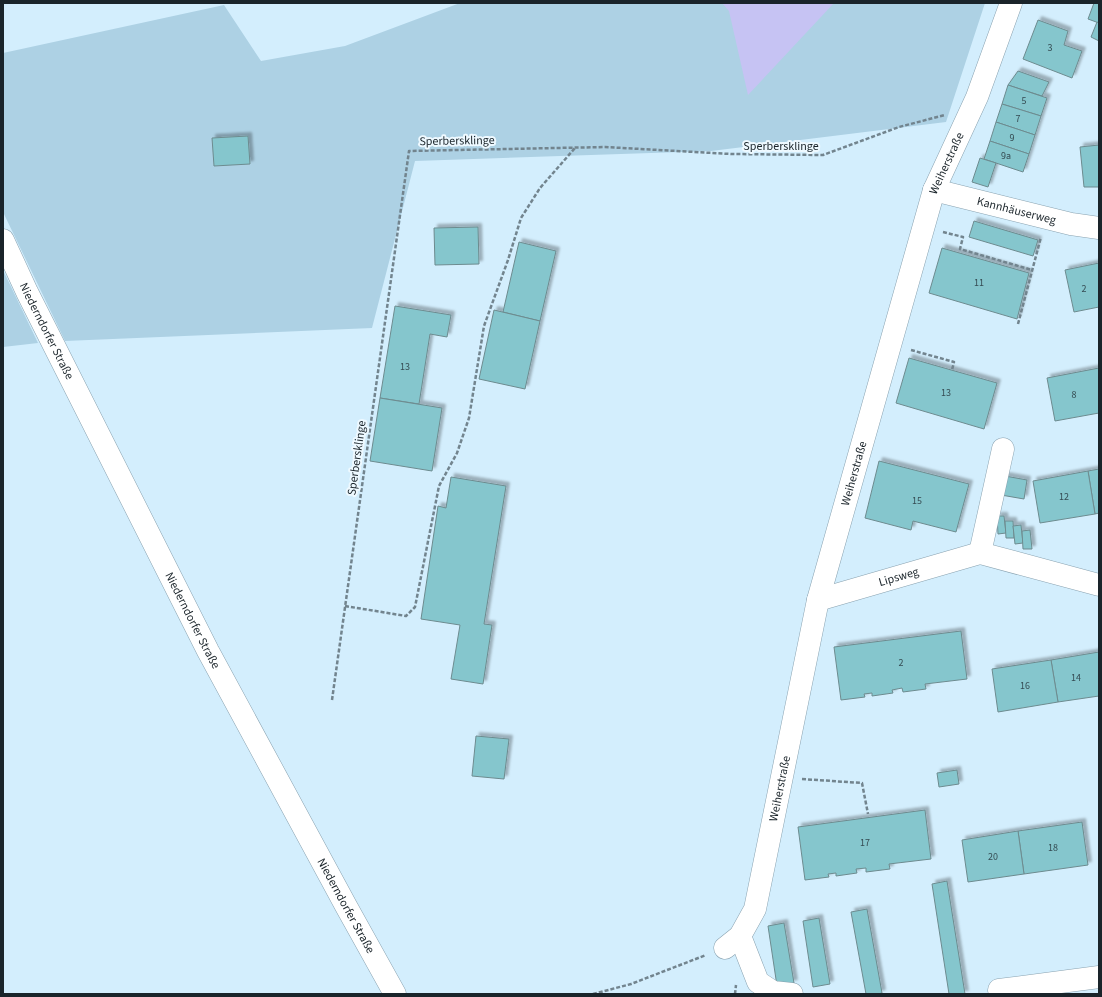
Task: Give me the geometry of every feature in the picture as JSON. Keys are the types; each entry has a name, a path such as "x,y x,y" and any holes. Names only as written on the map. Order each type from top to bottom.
{"street":[{"name":"Weiherstraße","path":"733,942 755,909 818,600 934,190 977,97 1011,3"},
{"name":"Kannhäuserweg","path":"934,190 1071,224 1099,228"},
{"name":"Niederndorfer Straße","path":"3,240 31,300 208,651 395,994"},
{"path":"1003,449 980,553 1099,585"},
{"name":"Lipsweg","path":"818,600 980,553"},
{"path":"733,942 758,982 773,992 792,994"},
{"path":"999,990 1099,977"}],"path":[{"name":"Sperbersklinge","path":"332,700 409,151 605,147 731,154 823,155 899,127 945,115 977,97"},
{"path":"345,606 406,616 415,607 439,486 458,453 469,418 484,326 508,260 521,218 540,188 575,148"},
{"path":"1018,324 1047,218"},
{"path":"952,234 963,237 960,249 1032,270"},
{"path":"909,350 954,362 952,370"},
{"path":"782,778 862,783 868,814"},
{"path":"593,994 631,984 733,942"}],"shaded area":[{"path":"460,3 985,3 946,122 711,151 415,161 372,328 65,341 3,212 3,53 224,5 261,61 345,46"},
{"path":"3,270 38,343 3,347"}],"water":[{"path":"722,3 834,3 748,95 729,11"}],"building":[{"path":"1094,3 1099,3 1099,23 1088,19"},
{"path":"1038,20 1068,31 1064,45 1082,51 1072,78 1023,59"},
{"path":"1097,22 1099,23 1099,41 1091,37"},
{"path":"1018,71 1049,82 1042,96 1008,85"},
{"path":"1008,85 1047,98 1041,116 1002,104"},
{"path":"1002,104 1041,116 1035,135 996,122"},
{"path":"996,122 1035,135 1029,154 990,141"},
{"path":"248,136 250,164 214,166 212,138"},
{"path":"990,141 1029,154 1023,172 984,159"},
{"path":"1099,145 1099,187 1084,187 1080,147"},
{"path":"980,158 996,163 988,187 972,182"},
{"path":"974,221 1038,240 1033,256 969,237"},
{"path":"478,227 479,264 435,265 434,228"},
{"path":"519,242 556,251 540,321 503,312"},
{"path":"942,248 1029,273 1017,319 929,293"},
{"path":"1099,263 1099,307 1074,312 1065,270"},
{"path":"395,306 451,315 447,337 430,334 419,404 380,398"},
{"path":"494,310 540,321 525,389 479,379"},
{"path":"909,358 997,383 984,429 896,403"},
{"path":"1099,368 1099,413 1055,421 1047,378"},
{"path":"380,398 442,408 432,471 370,461"},
{"path":"879,461 969,484 956,532 913,521 911,530 865,518"},
{"path":"1099,469 1099,513 1095,514 1088,471"},
{"path":"1088,471 1095,514 1040,523 1033,481"},
{"path":"1005,476 1027,480 1024,499 1001,495"},
{"path":"451,477 506,486 484,624 492,625 483,684 451,679 460,625 421,619 438,506 446,508"},
{"path":"997,516 1004,516 1006,533 998,534"},
{"path":"1005,521 1013,521 1014,538 1006,538"},
{"path":"1021,525 1023,543 1015,544 1013,526"},
{"path":"1030,530 1032,549 1023,549 1022,531"},
{"path":"961,631 967,679 925,684 926,689 903,692 902,688 892,690 893,693 872,696 872,693 864,694 865,697 841,700 834,647"},
{"path":"1099,652 1099,696 1058,702 1051,660"},
{"path":"1051,660 1058,702 998,712 992,669"},
{"path":"476,736 509,739 504,779 472,776"},
{"path":"957,770 959,784 939,787 937,773"},
{"path":"925,810 931,859 889,864 890,869 866,872 866,868 856,869 857,873 836,876 836,873 828,874 829,877 805,880 798,827"},
{"path":"1082,822 1088,865 1024,874 1018,831"},
{"path":"1018,831 1024,874 968,882 962,840"},
{"path":"947,881 965,994 949,994 932,884"},
{"path":"867,909 882,993 878,994 866,994 851,912"},
{"path":"819,918 830,984 813,987 803,921"},
{"path":"784,923 794,983 777,986 768,926"}]}
